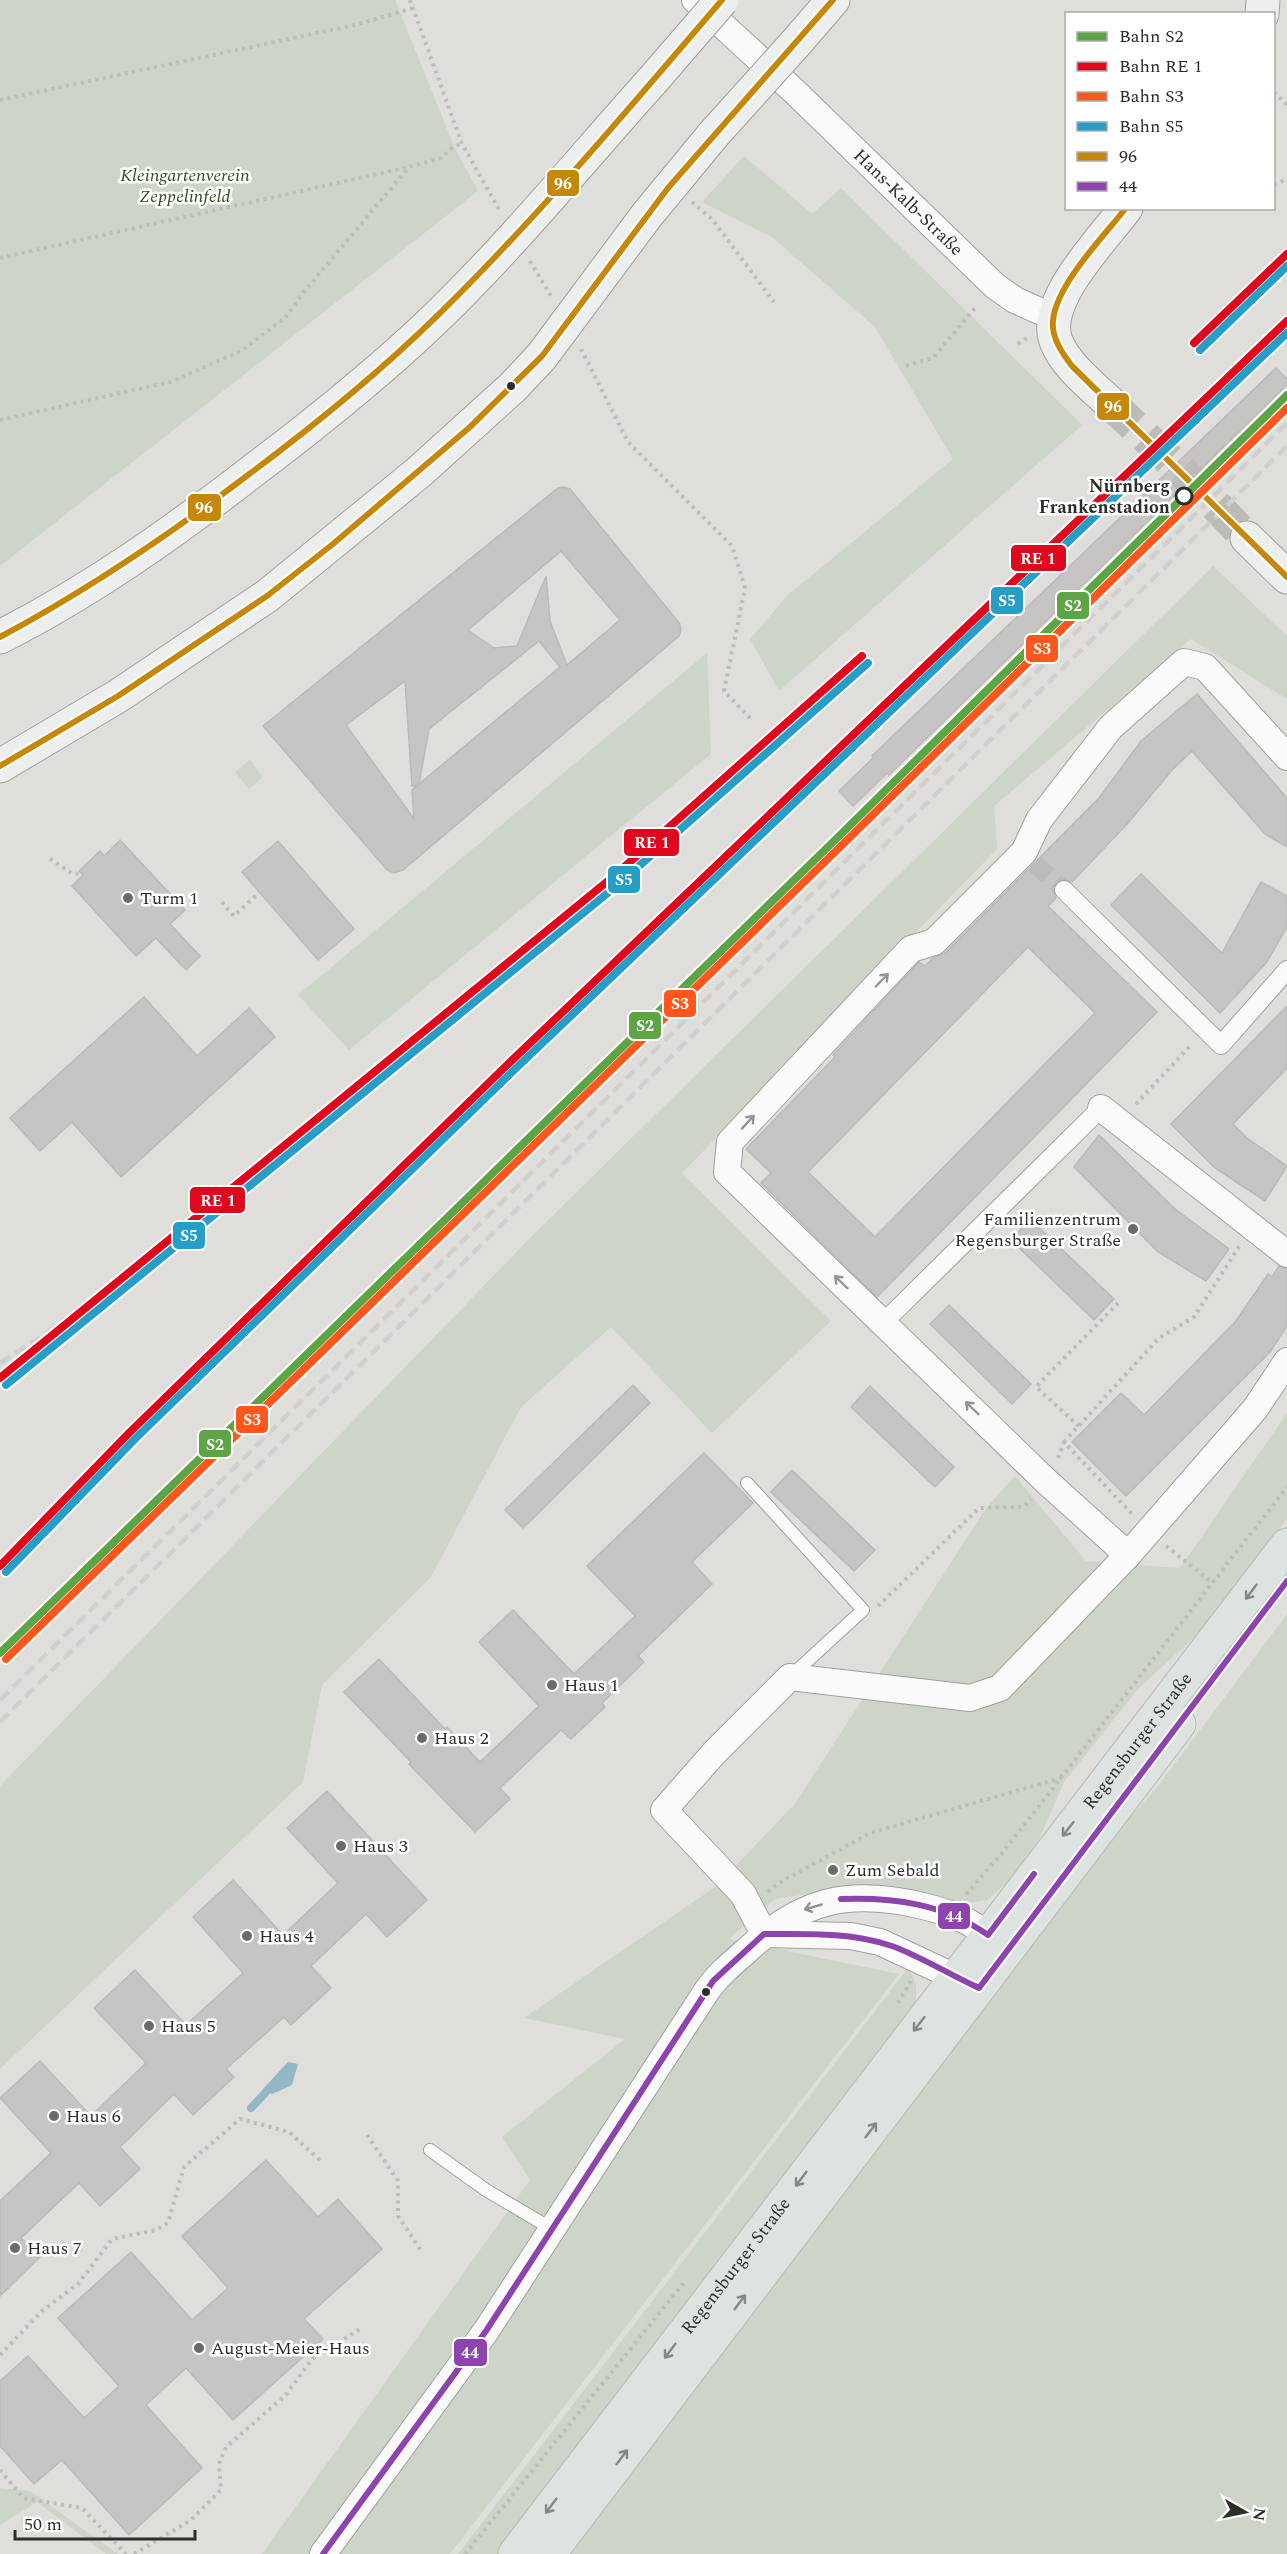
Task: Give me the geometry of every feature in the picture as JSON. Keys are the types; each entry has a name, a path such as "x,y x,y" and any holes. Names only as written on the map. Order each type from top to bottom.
{"main road":[{"path":"0,638 127,562 283,448 353,393 416,338 515,236 722,0"},
{"path":"1,764 175,659 292,577 470,427 513,387 568,324 668,188 833,0"},
{"path":"1110,403 1063,354 1056,342 1053,317 1062,295 1125,210"},
{"path":"1247,538 1287,577"},
{"name":"Regensburger Straße","path":"515,2554 967,1983 1287,1545"},
{"path":"996,1945 1287,1581"},
{"path":"549,2554 967,1983"}],"street":[{"name":"Hans-Kalb-Straße","path":"695,0 795,92 995,286 1015,300 1053,317"},
{"path":"1128,1555 1047,1482 726,1172 730,1142 911,949 934,942 1029,858 1039,820 1111,726 1184,662 1205,667 1287,757"},
{"path":"1064,890 1204,1031 1221,1045 1287,970"},
{"path":"883,1323 1110,1115 1287,1254"},
{"path":"764,1934 751,1906 664,1810 714,1753 790,1677 970,1698 1000,1688 1150,1532 1255,1409 1287,1361"},
{"path":"322,2554 486,2331 705,1992 713,1981 764,1934 797,1911 839,1899 873,1897 951,1913 976,1924 996,1945"},
{"path":"764,1934 851,1935 889,1945 967,1983"}],"lane":[{"path":"747,1484 863,1610 790,1677"},
{"path":"430,2150 486,2190 552,2229"}],"path":[{"path":"410,0 462,144 489,194"},
{"path":"0,100 355,25 413,8"},
{"path":"1275,93 1287,105"},
{"path":"0,258 409,167 441,158 454,146 462,144"},
{"path":"0,420 170,382 241,351 285,318 304,292 409,167"},
{"path":"668,188 712,219 774,302"},
{"path":"515,236 568,324 627,442 732,546 745,588 724,691 751,718"},
{"path":"906,366 933,358 976,307"},
{"path":"50,859 72,874 81,873"},
{"path":"222,902 234,916 260,892"},
{"path":"1110,1115 1204,1031"},
{"path":"863,1610 880,1605 979,1508 1023,1507 1047,1482 1065,1442 1078,1426 1159,1338 1194,1317 1252,1227"},
{"path":"1078,1426 1036,1387 1118,1303"},
{"path":"1065,1442 1150,1532 1213,1583"},
{"path":"951,1913 1004,1851 1287,1487"},
{"path":"751,1906 779,1883 870,1833 1061,1778"},
{"path":"891,2013 923,1961"},
{"path":"0,2355 42,2311 78,2284 111,2239 156,2230 168,2223 184,2167 240,2119 289,2132 323,2163"},
{"path":"368,2135 398,2181 398,2216 422,2252"},
{"path":"465,2554 693,2271"},
{"path":"134,2554 190,2520 221,2490 219,2464 226,2447 285,2396 312,2359 360,2329"},
{"path":"0,2470 23,2498 82,2508 126,2554"}],"green space":[{"name":"Kleingartenverein Zeppelinfeld","path":"0,0 395,0 454,146 478,191 0,566"},
{"path":"744,156 812,214 841,188 1082,425 779,691 750,639 788,595 953,459 875,327 772,237 702,202"},
{"path":"1213,566 1287,636 1287,699 1191,639 994,806 997,849 682,1173 831,1321 712,1433 611,1327 521,1407 431,1577 322,1685 303,1782 0,2069 0,1786 530,1238"},
{"path":"707,653 711,754 349,1050 298,995"},
{"path":"250,760 263,777 249,789 235,772"},
{"path":"1287,1413 1287,1519 1200,1632 1139,1688 1064,1782 1037,1844 1007,1883 987,1900 969,1903 861,1886 775,1899 729,1939 899,1974 450,2554 262,2554 530,2180 502,2137 625,2039 524,2018 715,1887 794,1805 987,1507 1015,1476 1086,1561 1180,1568"},
{"path":"1287,1614 1287,2554 562,2554 1093,1857 1156,1789"},
{"path":"908,1968 916,1984 916,2003 498,2554 458,2554"},
{"path":"0,2488 30,2491 118,2554 106,2554 37,2502 0,2525"}],"water":[{"path":"288,2062 298,2064 292,2085 272,2094 263,2089"}],"building":[{"path":"1276,368 1287,379 1287,385 889,775 887,773 853,806 839,791 873,758 872,756"},
{"path":"558,488 570,489 680,624 679,636 403,870 394,873 387,870 263,726","holes":["561,551 620,620 567,665 550,621 546,576 517,646 494,648 468,630","539,641 560,667 419,784 429,729","405,681 412,786 417,786 412,790 414,819 346,725"]},
{"path":"1197,694 1287,798 1287,847 1265,834 1192,751 1172,770 1128,823 1072,882 1062,879 1056,883 1053,892 1056,898 1048,906 1157,1012 877,1297 761,1183 771,1173 746,1149 835,1057 833,1055 919,962 925,966 933,958 945,953 1099,798 1141,741","holes":["1028,947 1095,1013 875,1237 808,1172"]},
{"name":"Turm 1","path":"120,840 185,910 170,924 200,956 186,970 156,938 136,956 72,886 83,875 79,871 100,851 104,856"},
{"path":"278,841 354,929 318,960 242,872"},
{"path":"1141,874 1222,953 1261,882 1287,896 1287,927 1266,963 1220,1013 1111,905"},
{"path":"144,997 197,1056 249,1008 275,1037 121,1177 72,1122 40,1151 10,1118"},
{"path":"1287,1006 1287,1068 1233,1124 1247,1138 1287,1166 1265,1201 1215,1168 1171,1124"},
{"path":"1099,1135 1175,1209 1229,1249 1206,1281 1158,1252 1074,1167"},
{"path":"1030,1219 1114,1299 1094,1320 1011,1240"},
{"path":"1279,1266 1287,1269 1287,1326 1270,1352 1126,1496 1072,1442 1121,1393 1144,1415 1236,1321 1268,1274 1272,1277"},
{"path":"949,1305 1031,1384 1012,1404 930,1324"},
{"path":"633,1385 650,1403 523,1528 505,1510"},
{"path":"870,1386 954,1467 935,1487 851,1407"},
{"path":"704,1453 753,1503 692,1562 712,1584 638,1656 644,1662 602,1703 605,1707 571,1739 561,1730 500,1788 510,1799 475,1832 344,1692 379,1659 445,1729 447,1727 480,1762 539,1706 479,1642 513,1610 574,1674 635,1616 587,1566"},
{"path":"792,1470 875,1550 854,1571 771,1492"},
{"path":"327,1791 427,1900 387,1937 366,1914 311,1966 331,1988 291,2025 284,2017 226,2069 234,2077 193,2115 174,2094 120,2147 140,2169 100,2206 79,2183 21,2238 40,2257 0,2296 0,2201 51,2153 0,2098 40,2061 91,2116 146,2063 94,2008 135,1970 186,2025 243,1973 193,1917 233,1880 283,1935 338,1883 287,1828"},
{"name":"August-Meier-Haus","path":"266,2160 318,2217 338,2199 382,2249 304,2319 323,2339 233,2420 186,2368 146,2405 202,2468 129,2535 62,2460 34,2484 0,2446 0,2381 28,2356 84,2418 119,2386 58,2318 131,2252 192,2320 228,2288 182,2236"}],"waterway":[{"path":"251,2108 266,2092"}],"tunnel":[{"path":"1110,403 1198,487 1247,538"},
{"path":"1035,864 1064,890"}],"railway":[{"path":"0,1700 1287,423"},
{"path":"0,1722 1287,446"},
{"path":"0,1363 41,1337 117,1280"}],"rail line":[{"name":"S5","path":"1200,350 1287,266"},
{"name":"S5","path":"6,1572 135,1439 511,1073 1287,333"},
{"name":"S2","path":"0,1653 831,844 1287,395"},
{"name":"S3","path":"6,1659 837,850 1287,408"},
{"name":"S5","path":"6,1385 620,883 868,663"}],"transit line":[{"name":"96","path":"0,637 96,581 188,519 298,437 370,378 438,315 512,239 722,0"},
{"name":"96","path":"0,766 118,696 267,596 333,544 470,427 542,356 668,188 833,0"},
{"name":"96","path":"1124,210 1082,261 1063,291 1053,320 1058,344 1072,366 1287,577"},
{"path":"1194,343 1287,254"},
{"path":"0,1566 129,1433 505,1067 1287,321"},
{"path":"0,1378 614,876 862,656"},
{"name":"44","path":"323,2554 486,2331 713,1981 764,1934 813,1934 861,1938 892,1946 979,1988 1287,1581"},
{"name":"44","path":"841,1899 880,1899 936,1909 971,1924 988,1935 1034,1874"}],"place":[{"name":"Nürnberg Frankenstadion","path":"1184,496"},
{"name":"Turm 1","path":"128,898"},
{"name":"Familienzentrum Regensburger Straße","path":"1133,1229"},
{"name":"Haus 1","path":"552,1685"},
{"name":"Haus 2","path":"422,1738"},
{"name":"Haus 3","path":"341,1846"},
{"name":"Zum Sebald","path":"833,1870"},
{"name":"Haus 4","path":"247,1936"},
{"name":"Haus 5","path":"149,2026"},
{"name":"Haus 6","path":"54,2116"},
{"name":"Haus 7","path":"15,2248"},
{"name":"August-Meier-Haus","path":"199,2348"}]}
